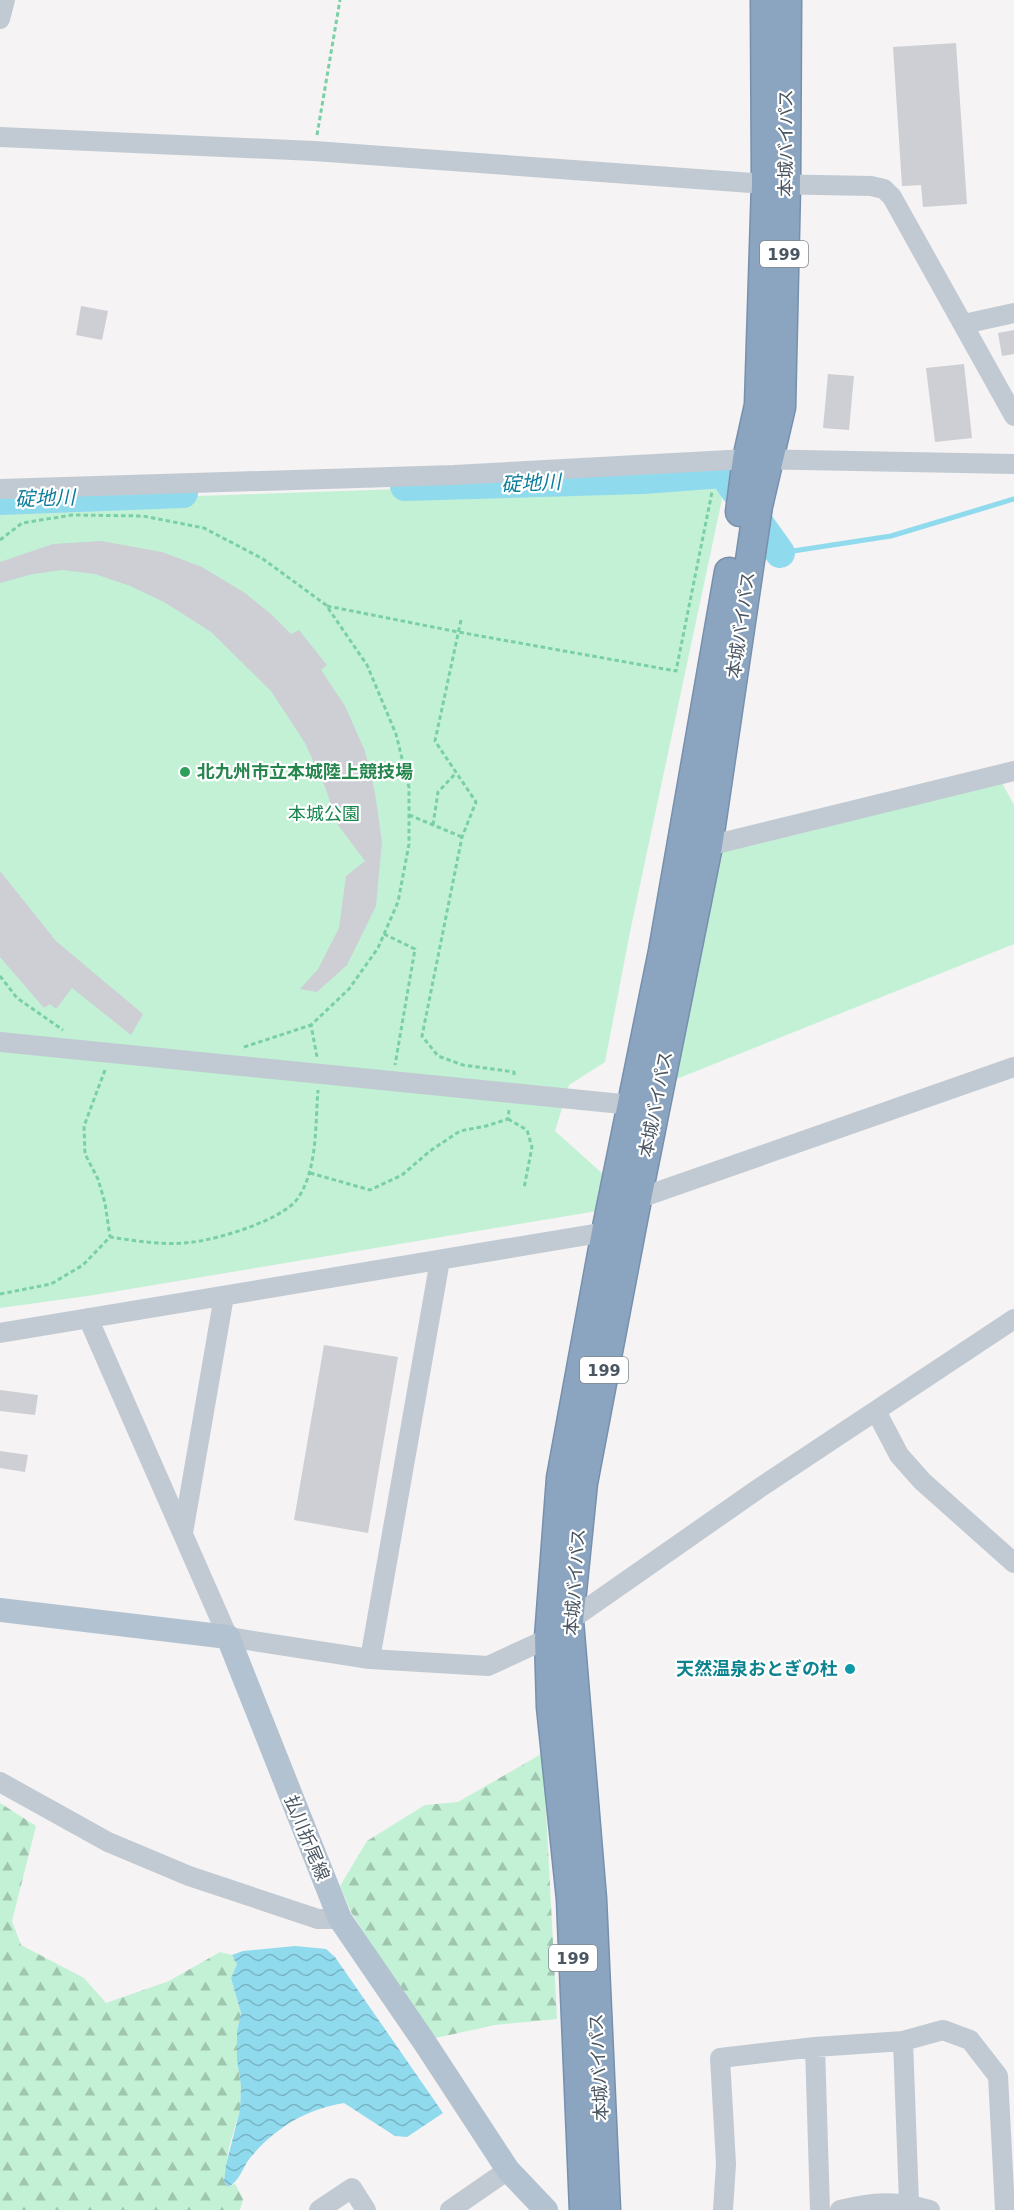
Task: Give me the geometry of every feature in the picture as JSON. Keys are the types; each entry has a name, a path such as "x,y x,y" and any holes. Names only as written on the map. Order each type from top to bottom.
{"highway":[{"name":"本城バイパス","path":"765,0 776,185"},
{"name":"本城バイパス","path":"584,2210 571,1899 551,1707 559,1629 583,1483 708,846 744,539 758,506 759,405 787,0"},
{"name":"本城バイパス","path":"606,2210 592,1899 559,1629 561,1478 606,1232 758,460"}],"main road":[{"path":"0,1610 228,1637"},
{"name":"払川折尾線","path":"228,1637 340,1919 508,2170 546,2210"}],"street":[{"path":"0,19 5,0"},
{"path":"0,137 314,151 776,185 871,186 884,189 892,197 1013,412"},
{"path":"964,324 1014,313"},
{"path":"0,489 454,475 758,460 1014,464"},
{"path":"708,846 1014,771"},
{"path":"0,1042 632,1105"},
{"path":"637,1199 1014,1066"},
{"path":"0,1333 606,1232"},
{"path":"370,1659 440,1260"},
{"path":"183,1533 224,1296"},
{"path":"88,1318 228,1637 370,1659 488,1666 559,1629 758,1489 1014,1319"},
{"path":"876,1411 899,1455 922,1481 1014,1563"},
{"path":"0,1782 108,1842 189,1876 318,1918 340,1919"},
{"path":"723,2210 726,2164 720,2058 814,2047 903,2041 943,2030 970,2040 998,2076 1005,2210"},
{"path":"903,2041 909,2203"},
{"path":"814,2047 820,2210"},
{"path":"450,2210 508,2170"},
{"path":"319,2210 352,2188 366,2210"},
{"path":"840,2210 869,2203 909,2203 930,2210"}],"path":[{"path":"314,151 340,0"},
{"path":"326,605 458,632 676,671 712,492"},
{"path":"0,540 22,523 72,515 143,516 204,528 263,559 326,605 367,665 396,734 409,787 409,844 398,902 378,948 349,989 311,1025 243,1048"},
{"path":"461,620 435,741 476,802 462,837 422,1036 438,1056 464,1065 514,1072 508,1119"},
{"path":"433,825 438,792 456,773"},
{"path":"409,814 462,837"},
{"path":"384,934 415,949 392,1082"},
{"path":"0,976 17,998 65,1031"},
{"path":"110,1237 149,1242 193,1242 235,1232 275,1217 297,1199 310,1173 320,1074 311,1025"},
{"path":"110,1237 105,1203 98,1179 85,1154 84,1126 112,1054"},
{"path":"310,1173 370,1190 402,1175 430,1151 460,1131 508,1119 527,1130 532,1147 524,1188"},
{"path":"0,1294 51,1284 83,1265 110,1237"}],"green space":[{"name":"本城公園","path":"715,478 725,485 630,932 605,1062 569,1085 555,1131 604,1175 597,1211 94,1295 0,1308 0,503"},
{"path":"994,768 1014,805 1014,944 674,1080 722,846"},
{"path":"543,1753 557,2019 495,2025 431,2039 351,1912 340,1886 367,1841 425,1805 458,1802"},
{"path":"0,1803 36,1826 12,1921 21,1945 84,1978 106,2003 169,1981 220,1952 232,1955 237,1964 231,1978 241,2013 237,2031 237,2060 241,2086 240,2110 229,2147 224,2181 228,2187 235,2184 243,2199 240,2210 0,2210"}],"water":[{"path":"295,1946 326,1949 335,1957 443,2113 407,2137 395,2136 344,2103 317,2110 292,2122 270,2138 250,2158 238,2178 228,2187 224,2181 226,2165 240,2110 241,2086 237,2060 237,2031 241,2013 231,1978 237,1964 232,1955 243,1951"}],"building":[{"path":"956,43 967,204 923,207 921,185 902,186 893,47"},
{"path":"81,306 108,311 102,340 76,335"},
{"path":"1014,330 1014,354 1002,356 998,333"},
{"path":"964,364 972,438 935,442 926,368"},
{"path":"828,374 854,376 849,430 823,428"},
{"path":"101,541 162,552 202,567 245,593 291,634 299,630 327,665 321,670 345,706 365,751 375,793 382,842 376,906 347,965 317,992 300,989 318,969 339,928 346,876 365,861 338,825 325,787 305,743 271,691 211,632 164,602 130,586 95,574 62,570 33,574 0,583 0,562 53,544"},
{"path":"0,871 56,941 143,1014 131,1035 72,988 56,1009 50,1004 44,1008 0,957"},
{"path":"324,1345 398,1357 368,1533 294,1520"},
{"path":"0,1390 38,1395 35,1415 0,1411"},
{"path":"0,1451 28,1455 25,1472 0,1468"}],"waterway":[{"name":"碇地川","path":"405,486 643,479 723,473 780,553"},
{"name":"碇地川","path":"0,500 183,493"},
{"name":"碇地川","path":"780,553 891,536 1014,499"}],"place":[{"name":"北九州市立本城陸上競技場","path":"185,772"},
{"name":"天然温泉おとぎの杜","path":"850,1669"}]}
